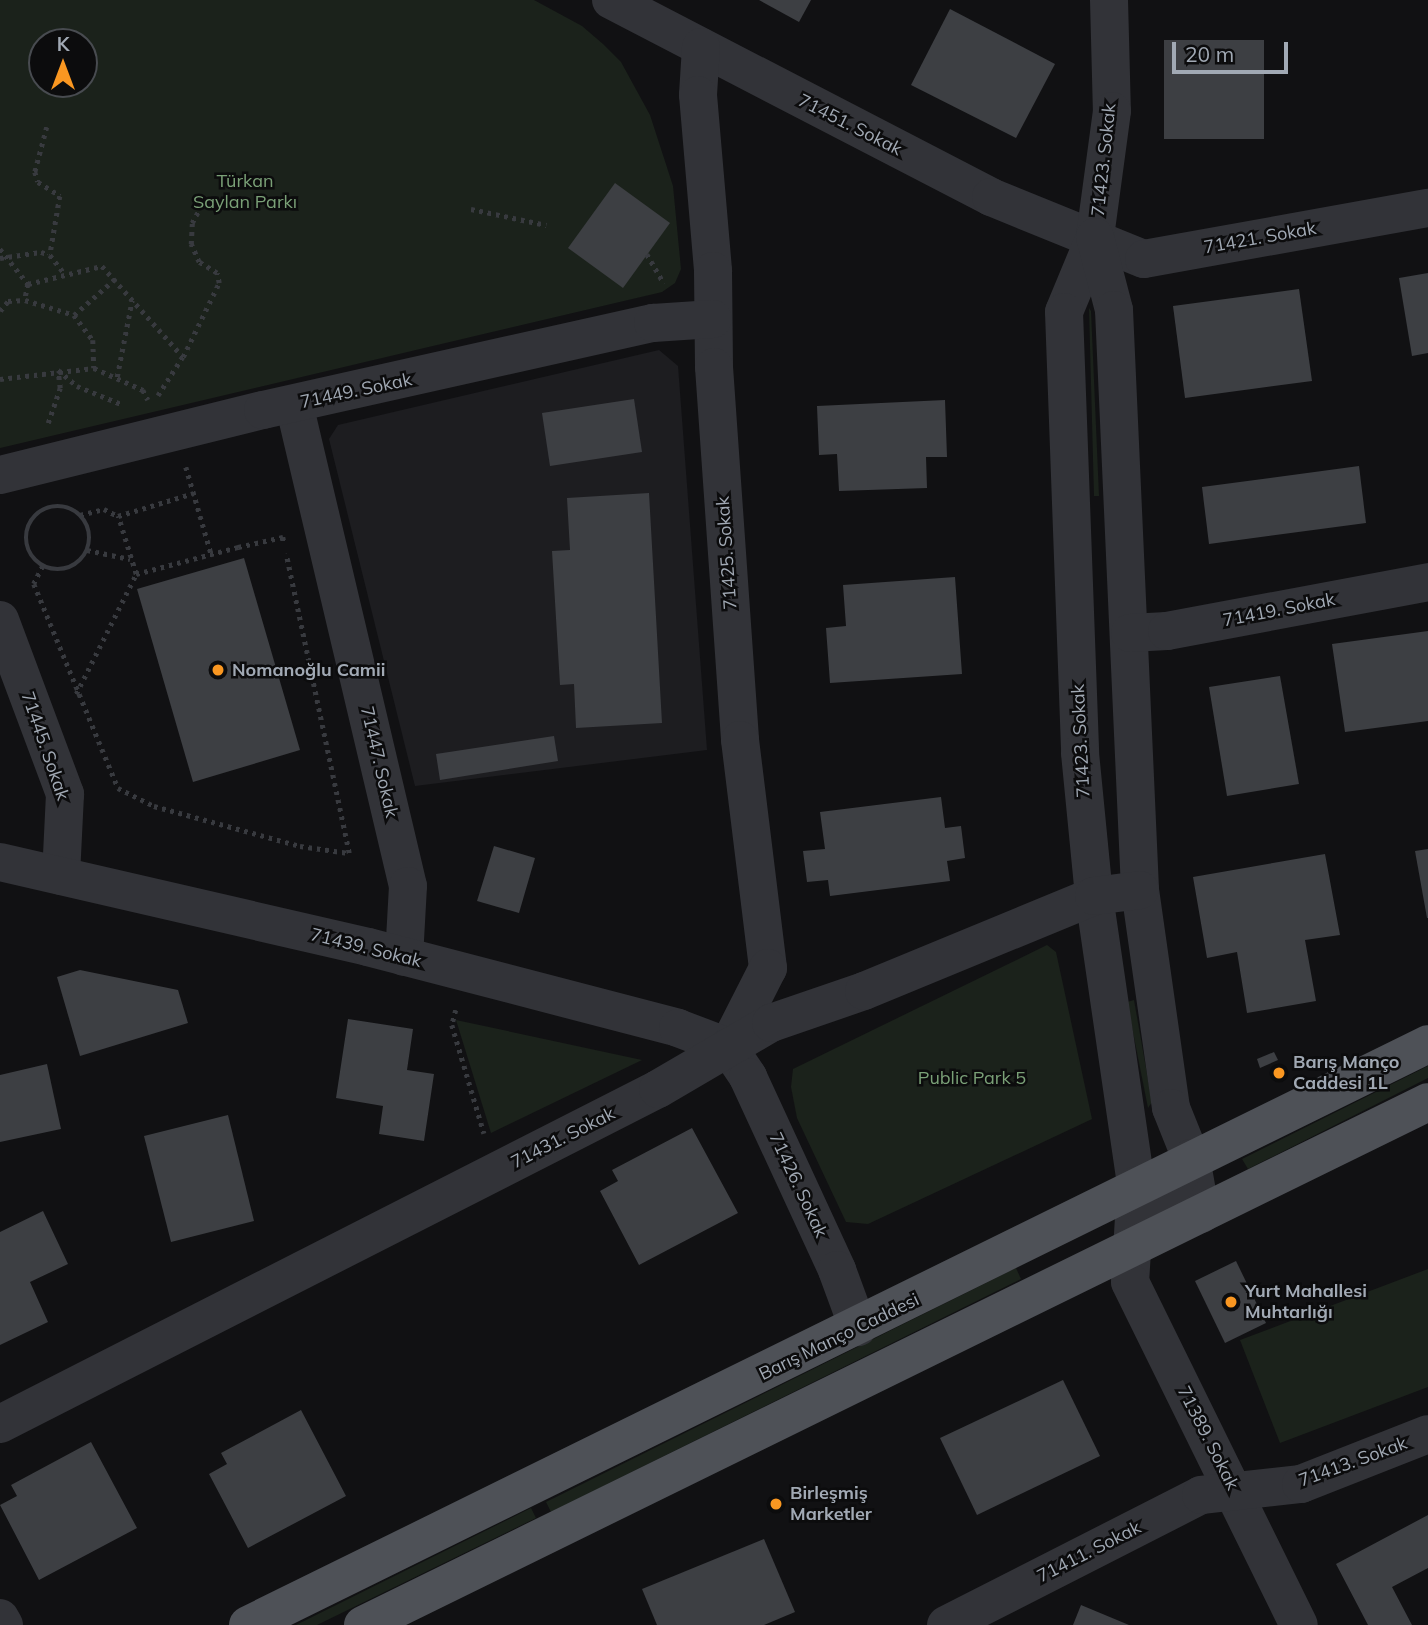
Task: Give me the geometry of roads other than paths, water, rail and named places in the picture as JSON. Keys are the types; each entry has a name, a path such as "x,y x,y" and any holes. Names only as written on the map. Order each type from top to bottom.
{"main road":[{"name":"Barış Manço Caddesi","path":"248,1625 858,1327 1151,1191 1191,1158 1428,1044"},
{"path":"363,1625 1428,1102"}],"street":[{"name":"71451. Sokak","path":"611,0 991,197 1095,237"},
{"name":"71423. Sokak","path":"1109,0 1112,111 1095,237 1065,312 1080,753 1094,895 1151,1191"},
{"name":"71425. Sokak","path":"701,47 698,95 740,740 768,968 728,1047"},
{"name":"71421. Sokak","path":"1095,237 1144,259 1428,208"},
{"name":"71423. Sokak","path":"1095,237 1114,310 1140,890 1171,1108 1191,1158 1201,1214"},
{"name":"71449. Sokak","path":"0,475 294,404 653,323 713,319"},
{"name":"71447. Sokak","path":"294,404 408,886 404,957"},
{"name":"71419. Sokak","path":"1130,633 1167,631 1428,582"},
{"name":"71445. Sokak","path":"0,620 65,794 61,876"},
{"name":"71439. Sokak","path":"0,862 404,957 678,1028 728,1047"},
{"name":"71431. Sokak","path":"0,1424 658,1089 771,1023 863,991 1094,895 1140,890"},
{"name":"71426. Sokak","path":"728,1047 765,1113 837,1270 858,1327"},
{"path":"1132,1248 1151,1191 1201,1214"},
{"name":"71389. Sokak","path":"1132,1248 1130,1282 1299,1625"},
{"name":"71413. Sokak","path":"1235,1491 1301,1484 1428,1434"},
{"name":"71411. Sokak","path":"946,1625 1201,1495 1235,1491"},
{"path":"0,1618 4,1625"}],"place":[{"name":"Nomanoğlu Camii","path":"218,670"},
{"name":"Barış Manço Caddesi 1L","path":"1279,1073"},
{"name":"Yurt Mahallesi Muhtarlığı","path":"1231,1302"},
{"name":"Birleşmiş Marketler","path":"776,1504"}],"park label":[{"name":"Türkan Saylan Parkı","path":"245,192"},
{"name":"Public Park 5","path":"972,1078"}]}
